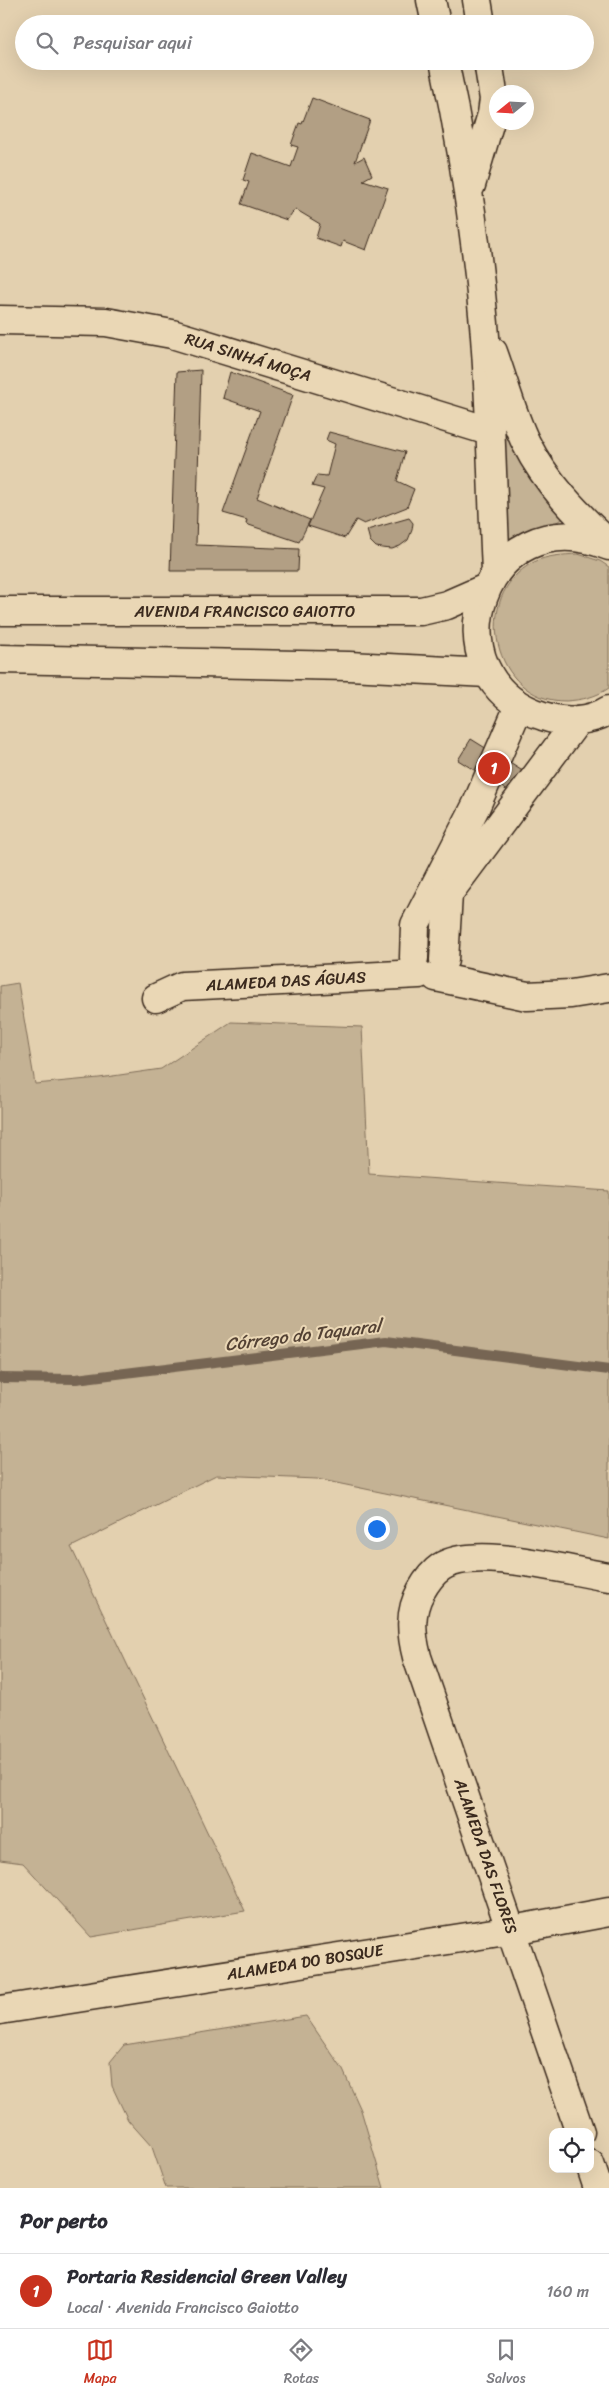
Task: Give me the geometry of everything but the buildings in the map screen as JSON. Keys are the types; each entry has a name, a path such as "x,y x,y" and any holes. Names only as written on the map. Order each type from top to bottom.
{"street":[{"path":"431,0 434,15"},
{"path":"476,0 479,15"},
{"path":"446,70 457,121 469,194 484,325 489,431 491,580"},
{"path":"469,194 492,114 494,99 489,70"},
{"name":"RUA SINHÁ MOÇA","path":"0,320 106,322 172,334 489,431"},
{"path":"484,325 525,442 544,474 573,510 609,545"},
{"path":"609,545 590,538 564,536 539,541 516,552 491,580 479,609 477,630 480,652 488,673 500,689 519,706 550,718 578,720 609,710"},
{"name":"AVENIDA FRANCISCO GAIOTTO","path":"0,612 421,611 447,605 491,580"},
{"path":"0,659 349,666 488,673"},
{"path":"428,967 415,924 476,806 519,706"},
{"path":"428,967 448,894 578,720"},
{"name":"ALAMEDA DAS ÁGUAS","path":"156,998 182,986 428,967 527,996 571,994 609,988"},
{"name":"ALAMEDA DAS FLORES","path":"579,2128 417,1657 412,1637 412,1618 418,1597 428,1580 441,1567 456,1561 494,1558 609,1578"},
{"name":"ALAMEDA DO BOSQUE","path":"0,2010 512,1930 609,1912"},
{"path":"593,2173 598,2188"}],"shaded area":[{"path":"503,408 565,518 509,544"},
{"path":"578,554 600,561 609,567 609,688 589,698 578,700 566,701 541,697 521,684 507,666 498,644 496,621 501,598 514,577 534,562 556,556"},
{"path":"18,983 35,1084 99,1078 161,1069 231,1022 362,1027 369,1174 609,1191 609,1539 317,1479 216,1475 71,1547 245,1911 91,1937 23,1863 0,1860 0,986"},
{"path":"306,2016 343,2070 361,2110 384,2188 166,2188 152,2147 128,2120 112,2086 110,2062 124,2045"}],"waterway":[{"name":"Córrego do Taquaral","path":"0,1378 76,1379 386,1341 609,1370"}],"place":[{"name":"Portaria Residencial Green Valley","path":"494,768"}]}
